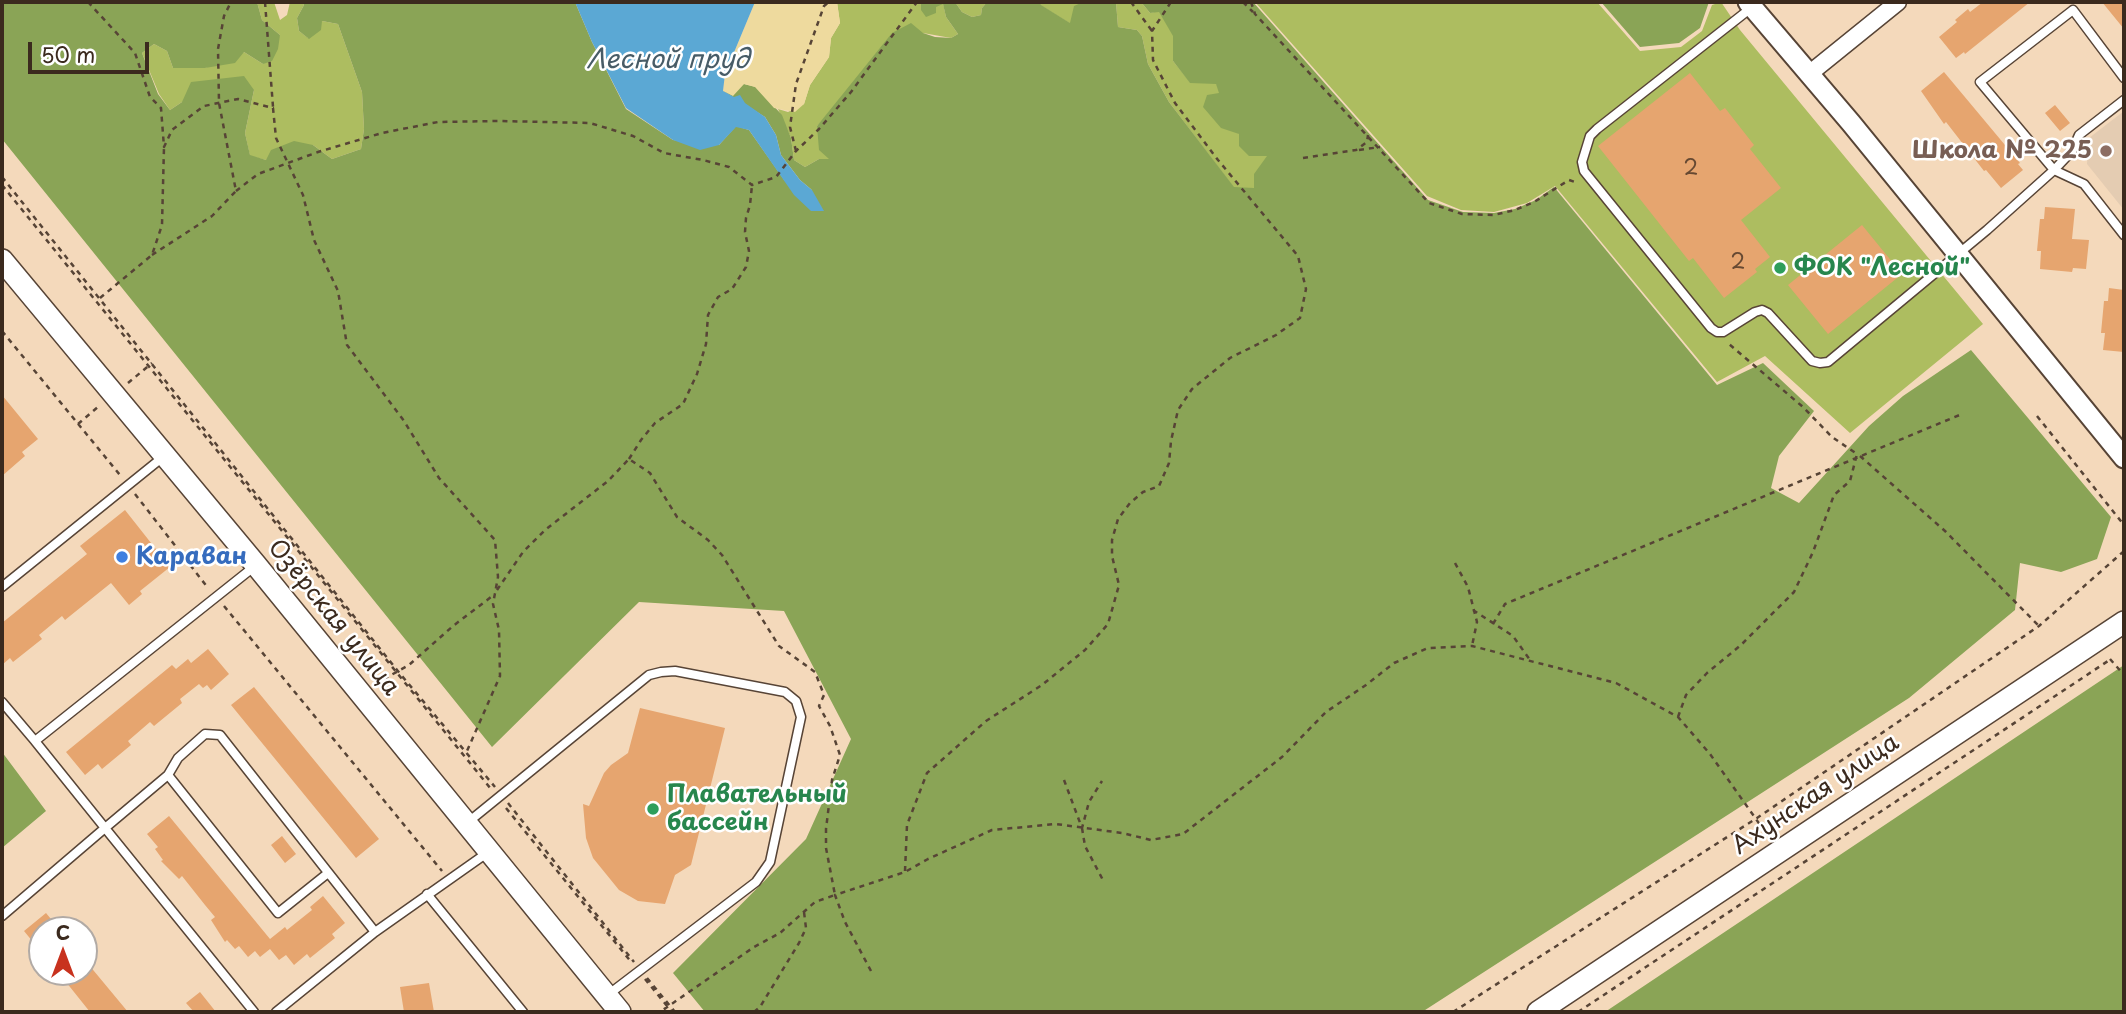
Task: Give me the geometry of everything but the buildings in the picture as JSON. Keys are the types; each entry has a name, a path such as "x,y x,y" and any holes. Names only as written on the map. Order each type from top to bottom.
{"main road":[{"name":"Озёрская улица","path":"2,260 256,565 613,1004"},
{"name":"Ахунская улица","path":"1538,1012 2124,622"}],"street":[{"path":"1809,74 1898,2"},
{"path":"1750,4 2124,458"}],"lane":[{"path":"1750,4 1597,129 1590,136 1582,162 1584,171 1711,328 1723,332 1762,310 1768,313 1812,361 1828,362 1958,254 2054,170 2071,151 2079,135 2124,100"},
{"path":"2124,78 2073,10 1980,82 2054,170 2084,184 2124,235"},
{"path":"2,587 164,455"},
{"path":"35,741 256,565"},
{"path":"467,824 649,675 661,671 675,671 785,692 796,702 801,717 770,862 756,881 640,971 613,1004"},
{"path":"2,702 254,1012"},
{"path":"2,916 168,775 178,758 205,734 220,735 375,932"},
{"path":"168,775 278,913 328,873"},
{"path":"276,1012 375,932 489,852"},
{"path":"427,894 523,1012"}],"path":[{"path":"88,2 135,52 150,97 161,108 164,147 162,225 152,255"},
{"path":"231,2 224,16 218,49 219,103 236,191"},
{"path":"265,2 276,138 303,195 314,240 338,291 348,345 404,421 439,478 495,540 498,577 493,604 499,629 500,676 467,751"},
{"path":"796,151 790,127 796,84 824,6 829,2"},
{"path":"752,185 776,177 796,151 851,92 918,2"},
{"path":"905,872 907,825 927,773 986,721 1042,685 1085,650 1108,624 1119,585 1112,556 1112,540 1118,519 1143,492 1159,486 1169,463 1178,410 1192,388 1230,358 1300,318 1306,289 1298,256 1217,160 1175,103 1153,60 1152,31 1131,2"},
{"path":"1152,31 1171,2"},
{"path":"1243,2 1429,203 1462,214 1494,215 1534,202 1569,180 1579,183"},
{"path":"1251,2 1255,14"},
{"path":"164,147 172,130 204,106 238,99 273,108"},
{"path":"100,298 152,255 212,216 236,191 258,174 318,152 383,133 438,122 590,123 634,136 664,153 729,167 752,185"},
{"path":"1356,150 1367,142 1368,135"},
{"path":"1303,158 1380,147"},
{"path":"2,177 396,671 467,751 500,796"},
{"path":"2,185 673,1012"},
{"path":"360,693 410,665 495,593 523,552 545,530 608,481 629,459 656,423 683,404 697,374 706,344 708,315 719,297 732,289 746,267 749,251 745,232 746,218 752,185"},
{"path":"1724,340 1803,407 1832,437 1945,531 2039,626"},
{"path":"128,383 152,363"},
{"path":"78,424 100,406"},
{"path":"1493,624 1505,604 1962,414"},
{"path":"2037,416 2124,525"},
{"path":"1678,717 1686,695 1794,592 1834,495 1850,481 1858,456"},
{"path":"629,459 650,473 677,517 708,540 722,555 779,646 815,672 824,695 819,706 830,726 840,755 832,780 826,848 835,895 845,922 872,971"},
{"path":"1453,1012 1757,818 2039,626 2124,551"},
{"path":"1455,563 1468,587 1474,610 1476,622 1472,646"},
{"path":"1474,610 1513,636 1531,662"},
{"path":"2102,636 2111,660 2124,675"},
{"path":"660,1012 754,947 780,933 815,902 905,872 992,830 1056,824 1122,832 1151,839 1184,834 1282,757 1326,712 1394,663 1429,648 1472,646 1616,683 1678,717 1710,754 1757,818 1778,852"},
{"path":"1578,1012 2111,660"},
{"path":"1064,780 1082,828 1085,846 1104,881"},
{"path":"1082,828 1089,802 1102,781"},
{"path":"756,1012 799,943 806,928 804,912"},
{"path":"640,971 673,1012"}],"shaded area":[{"name":"Школа № 225","path":"2124,111 2124,210 2087,164 2089,138"}],"green space":[{"path":"2,2 257,2 262,20 280,35 278,49 272,61 263,64 244,52 235,63 205,68 173,68 167,51 154,44 142,53 158,94 170,110 182,102 191,82 244,76 254,90 245,133 250,155 266,160 271,150 294,141 313,145 332,159 361,149 364,129 362,92 338,24 322,21 321,30 309,39 299,31 297,18 304,5 302,2 575,2 626,109 673,140 719,145 736,126 749,130 785,181 812,190 800,180 781,155 776,135 765,117 723,91 744,84 756,87 782,115 791,138 794,160 805,167 819,159 829,159 819,150 817,126 892,33 911,23 923,33 935,37 951,38 958,34 946,17 943,4 936,7 936,13 926,17 921,10 921,2 955,2 962,12 972,17 981,15 987,2 1039,2 1070,23 1074,6 1083,2 1116,2 1118,27 1137,30 1142,36 1148,64 1169,102 1234,187 1254,188 1254,174 1267,156 1249,156 1239,146 1239,134 1221,128 1203,107 1207,95 1219,93 1216,84 1190,83 1173,61 1173,36 1159,12 1150,13 1141,2 1253,2 1428,200 1463,212 1494,213 1515,209 1536,200 1554,187 1717,385 1763,363 1814,411 1779,456 1771,488 1799,503 1869,426 1903,396 1971,350 2111,517 2097,559 2061,572 2020,563 2015,610 1909,698 1422,1012 705,1012 673,973 806,839 851,739 784,611 639,602 492,747 2,139"},
{"path":"257,2 274,2 280,20 287,15 290,2 302,2 304,5 297,18 299,31 308,38 322,21 338,24 362,92 364,129 361,149 332,159 313,145 266,160 250,156 245,133 254,90 182,102 170,110 159,94 142,53 154,44 167,51 173,68 205,68 244,52 263,64 280,35 262,20"},
{"path":"837,2 921,2 921,10 943,3 946,17 958,34 951,38 923,33 827,116 817,126 831,159 819,159 805,167 794,160 791,138 778,109 788,112 804,104 810,85 829,57 831,38 840,23"},
{"path":"955,2 987,2 981,15 972,17 962,12"},
{"path":"1039,2 1083,2 1071,24"},
{"path":"1116,2 1141,2 1150,13 1159,11 1174,36 1173,61 1190,82 1216,83 1239,134 1268,156 1254,188 1234,188 1169,102 1148,64 1142,36 1137,30 1118,27"},
{"name":"ФОК \"Лесной\"","path":"1255,2 1597,2 1640,51 1681,47 1702,31 1712,5 1721,2 1740,30 1983,324 1850,433 1765,356 1717,382 1555,186 1527,203 1494,212 1461,210 1427,196"},
{"path":"1601,2 1709,2 1700,28 1679,43 1640,47"},
{"path":"2124,665 2124,1012 1605,1012"},
{"path":"2,752 46,811 2,848"}],"sand":[{"path":"755,2 837,2 840,23 831,38 829,57 810,85 804,104 795,112 774,108 755,87 744,84 733,96 723,91 725,74"}],"water":[{"name":"Лесной пруд","path":"575,2 755,2 725,74 723,91 734,97 740,95 745,103 765,117 776,135 781,155 800,180 812,190 824,211 811,211 794,195 749,130 736,127 719,145 700,150 673,140 626,108"}],"place":[{"name":"Школа № 225","path":"2106,151"},
{"name":"ФОК \"Лесной\"","path":"1780,268"},
{"name":"Караван","path":"122,557"},
{"name":"Плавательный бассейн","path":"653,809"}]}
